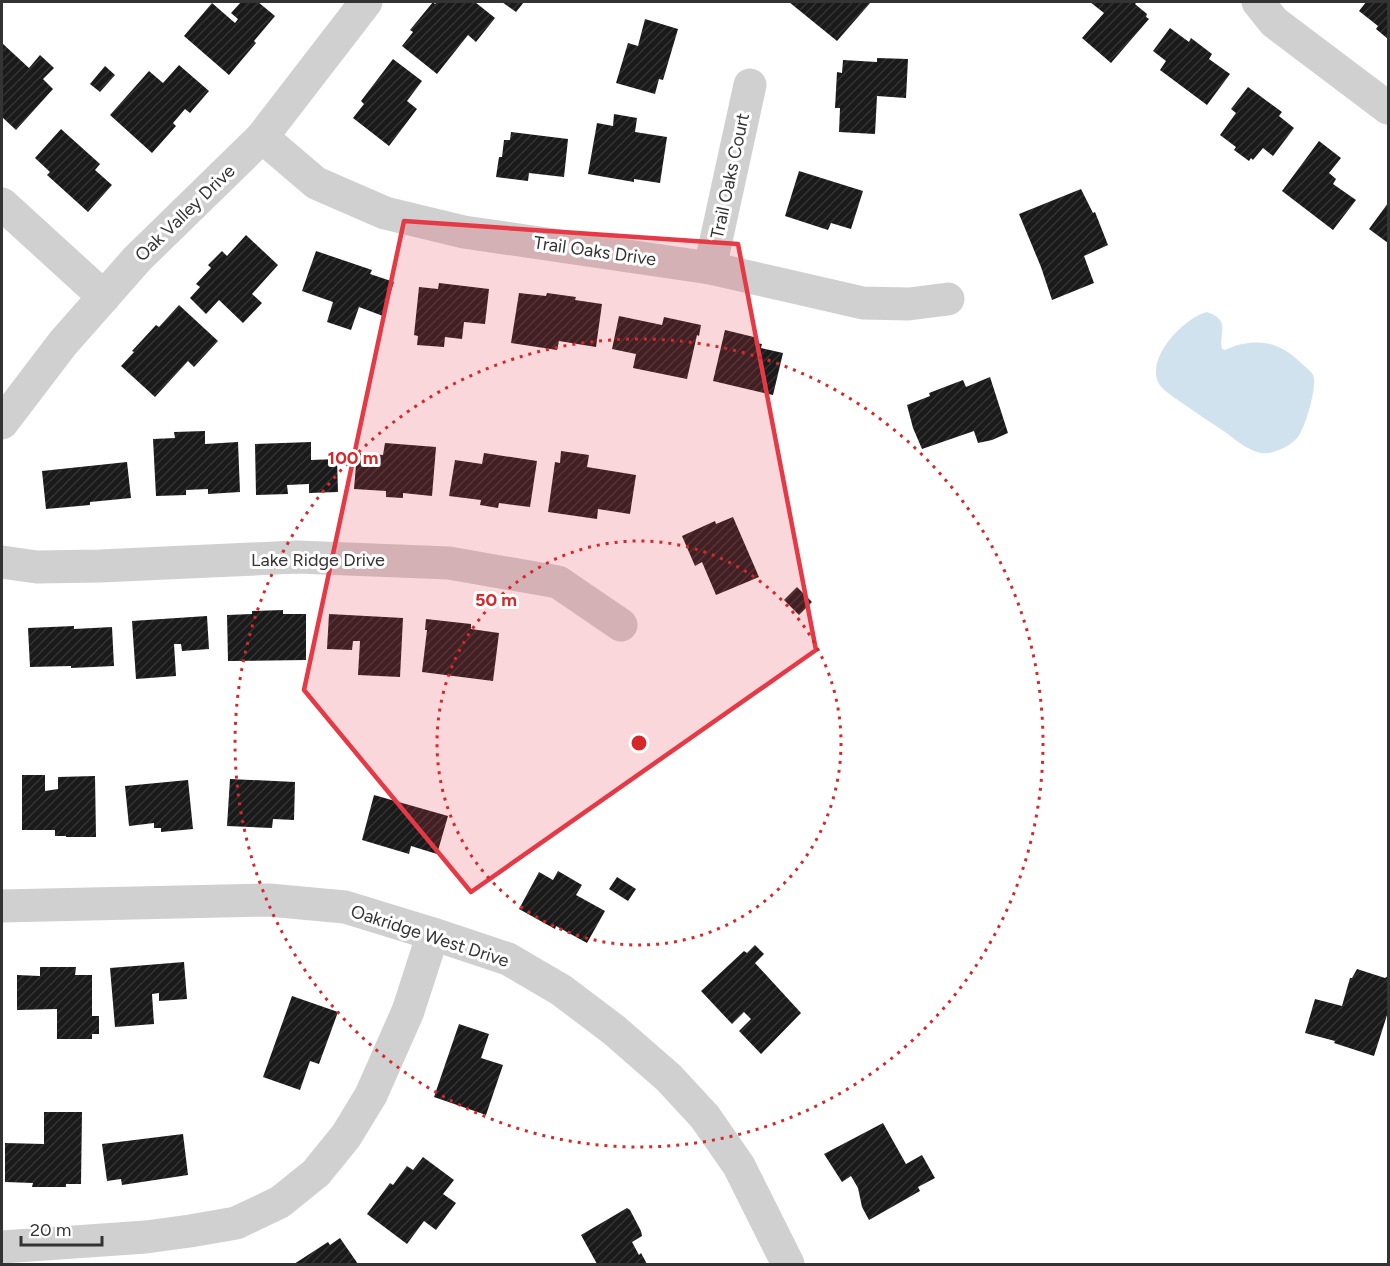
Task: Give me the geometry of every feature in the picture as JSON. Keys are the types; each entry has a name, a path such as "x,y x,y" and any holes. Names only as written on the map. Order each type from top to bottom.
{"street":[{"name":"Oak Valley Drive","path":"2,423 63,343 137,259 262,137 366,2"},
{"path":"1258,2 1274,22 1389,108"},
{"name":"Trail Oaks Court","path":"710,268 750,85"},
{"name":"Trail Oaks Drive","path":"262,137 315,183 385,213 464,232 710,268 863,303 909,304 948,299"},
{"path":"2,204 104,297"},
{"name":"Lake Ridge Drive","path":"2,562 37,567 297,558 449,563 558,582 621,625"},
{"name":"Oakridge West Drive","path":"2,906 269,900 345,907 508,959 561,990 614,1029 669,1078 705,1117 740,1166 788,1264"},
{"path":"2,1246 190,1232 236,1223 280,1202 316,1173 346,1136 371,1095 408,1011 433,934"}],"highlighted area":[{"path":"404,221 738,244 816,650 471,892 304,690"}],"water":[{"path":"1207,312 1222,323 1222,349 1259,342 1274,345 1294,356 1313,375 1314,388 1304,425 1298,437 1286,447 1265,453 1251,450 1172,396 1159,384 1156,372 1163,350 1178,330"}],"building":[{"path":"241,2 258,2 275,16 229,75 184,36 212,3 235,23 238,19 231,13"},
{"path":"433,2 435,4 437,2 475,2 495,18 476,42 468,35 437,74 402,46 413,32 410,30"},
{"path":"502,2 524,2 516,12"},
{"path":"789,2 871,2 837,41"},
{"path":"1090,2 1137,2 1135,4 1147,14 1146,17 1149,19 1111,63 1082,38 1104,13"},
{"path":"1366,2 1388,2 1388,39 1376,29 1378,26 1359,11"},
{"path":"645,19 678,29 663,80 659,79 655,94 616,83 628,43 638,46"},
{"path":"1170,28 1189,42 1191,38 1212,54 1209,59 1230,74 1207,105 1160,70 1166,61 1153,51"},
{"path":"2,43 29,68 40,55 54,68 43,79 53,89 16,130 2,117"},
{"path":"877,58 908,59 906,98 877,96 875,134 839,132 840,108 835,108 837,72 842,73 843,60 877,62"},
{"path":"393,59 422,81 407,101 417,109 389,146 353,118 364,104 361,101"},
{"path":"179,65 209,91 190,113 185,109 173,123 176,126 152,153 110,115 149,71 163,83"},
{"path":"105,66 115,75 100,92 90,84"},
{"path":"1248,87 1282,112 1279,116 1294,128 1273,156 1263,148 1253,160 1251,158 1249,161 1234,150 1236,147 1220,135 1236,113 1231,109"},
{"path":"614,114 637,118 635,132 667,137 660,183 634,179 634,182 588,174 597,123 613,126"},
{"path":"61,129 100,164 95,170 112,185 88,212 47,175 50,172 35,158"},
{"path":"511,132 568,139 564,177 529,173 528,181 496,177 504,140 510,140"},
{"path":"1319,141 1341,158 1329,173 1336,179 1333,184 1356,200 1333,230 1282,191"},
{"path":"799,171 863,191 851,229 831,223 828,230 785,216"},
{"path":"1081,189 1093,213 1095,212 1108,245 1084,256 1094,283 1052,300 1019,214"},
{"path":"1388,203 1388,243 1369,229"},
{"path":"246,235 278,265 252,294 262,303 243,323 219,300 206,314 190,298 200,287 196,284 211,268 208,265 222,251 227,256"},
{"path":"316,251 372,270 370,274 394,282 383,316 359,307 351,330 327,322 333,302 302,291"},
{"path":"439,283 489,289 485,324 464,322 462,339 445,337 444,347 417,345 418,336 414,335 419,287 438,289"},
{"path":"519,293 546,296 547,293 602,304 596,347 559,341 557,350 511,343"},
{"path":"179,305 218,341 194,367 188,361 155,397 121,366 156,325 159,327"},
{"path":"619,316 662,325 664,317 701,325 687,379 633,368 636,354 612,349"},
{"path":"725,330 758,338 756,343 762,344 761,348 783,353 773,395 713,381"},
{"path":"990,377 1008,433 978,443 974,431 922,449 907,405 930,396 929,393 963,380 966,387"},
{"path":"205,431 205,444 238,442 240,492 208,494 208,489 186,490 186,495 156,496 153,439 175,438 174,432"},
{"path":"311,442 311,460 337,459 338,492 309,493 309,484 287,485 288,494 256,495 255,444"},
{"path":"385,443 436,447 432,496 403,493 403,498 386,497 386,491 354,489 357,453 383,455"},
{"path":"561,451 589,455 587,467 636,475 630,514 598,509 597,519 548,512 555,462 560,463"},
{"path":"484,453 537,461 530,507 499,503 498,508 480,505 481,500 449,496 455,460 482,464"},
{"path":"127,462 131,498 46,509 42,471"},
{"path":"733,517 759,577 716,595 702,562 695,566 682,536 715,521 716,524"},
{"path":"797,587 812,602 799,615 784,600"},
{"path":"283,610 283,614 306,614 306,660 228,661 227,615"},
{"path":"329,614 403,618 400,677 358,675 360,641 353,641 352,650 327,649"},
{"path":"207,616 209,649 182,651 181,644 174,644 176,676 136,679 132,621"},
{"path":"426,619 471,624 471,629 499,633 493,681 422,672 427,630 425,630"},
{"path":"74,626 74,629 112,627 114,666 30,667 28,628"},
{"path":"22,775 45,775 45,791 58,789 58,777 95,776 96,837 55,836 55,830 22,830"},
{"path":"230,779 295,782 294,820 273,819 272,828 227,826"},
{"path":"188,780 193,829 161,832 161,828 154,828 154,823 129,826 125,786"},
{"path":"374,795 448,816 437,854 411,846 409,854 362,840"},
{"path":"558,871 582,885 576,895 605,911 587,943 519,909 539,872 553,880"},
{"path":"617,877 636,889 628,901 609,889"},
{"path":"755,945 764,954 755,963 801,1013 761,1054 739,1031 751,1019 744,1012 732,1024 701,991 744,951 747,953"},
{"path":"184,962 187,999 159,1001 159,993 152,994 154,1024 115,1027 110,968"},
{"path":"40,967 76,967 75,975 92,975 92,1016 99,1016 99,1034 92,1034 92,1039 57,1039 57,1009 17,1010 17,975 40,976"},
{"path":"1357,969 1385,978 1388,976 1388,1012 1374,1056 1334,1043 1335,1041 1305,1033 1315,999 1342,1006 1350,978"},
{"path":"292,996 338,1012 319,1064 310,1061 300,1090 263,1077"},
{"path":"459,1024 489,1034 481,1058 503,1065 486,1115 434,1097"},
{"path":"44,1112 82,1112 81,1184 66,1184 66,1187 32,1187 33,1183 5,1182 5,1143 44,1144"},
{"path":"883,1123 906,1164 922,1155 935,1178 918,1187 920,1191 869,1220 862,1207 858,1188 851,1176 842,1182 824,1154"},
{"path":"183,1134 188,1175 122,1185 121,1179 107,1181 102,1144"},
{"path":"423,1157 454,1180 443,1194 456,1203 436,1230 424,1221 407,1244 367,1214 390,1183 393,1185 407,1166 413,1170"},
{"path":"627,1208 642,1236 632,1242 647,1264 597,1264 581,1235"},
{"path":"340,1238 358,1264 294,1264 328,1242 330,1245"}]}
